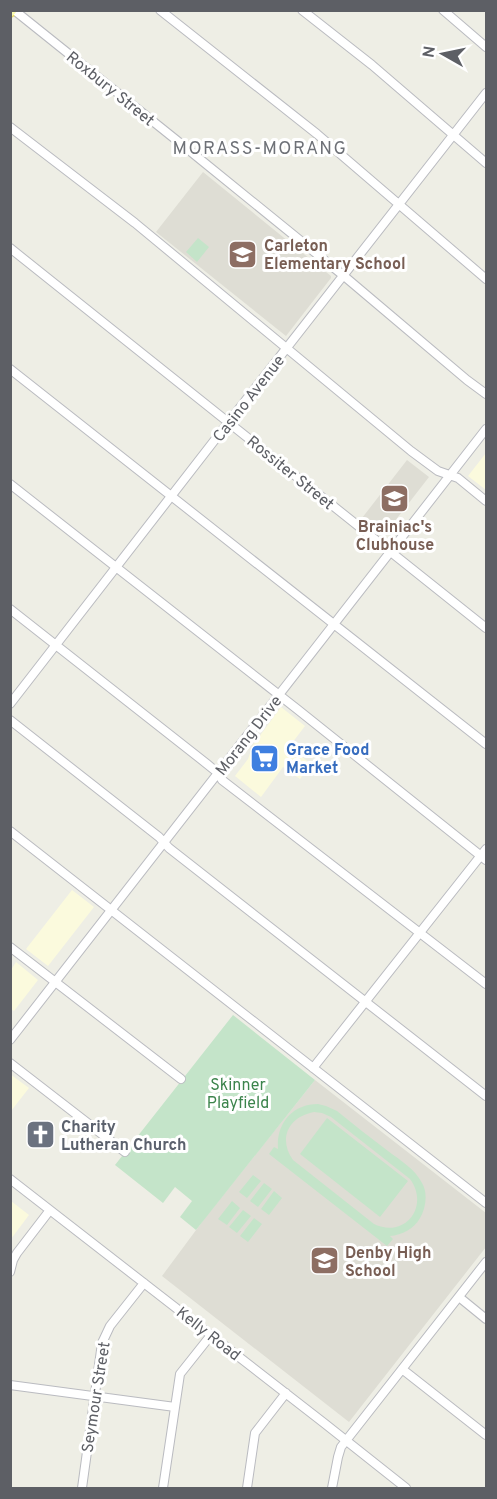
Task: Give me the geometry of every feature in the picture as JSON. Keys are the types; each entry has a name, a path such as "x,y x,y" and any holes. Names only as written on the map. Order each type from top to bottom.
{"street":[{"path":"160,10 317,134 486,279"},
{"path":"302,10 372,65 486,163"},
{"path":"443,10 486,47"},
{"name":"Roxbury Street","path":"12,11 190,151 486,394"},
{"name":"Casino Avenue","path":"10,704 486,93"},
{"path":"10,127 135,223 411,450 438,471 458,478 486,501"},
{"name":"Rossiter Street","path":"10,249 486,628"},
{"path":"10,369 486,744"},
{"name":"Morang Drive","path":"10,1040 486,429"},
{"path":"10,484 485,855 313,1068"},
{"path":"10,609 218,774 222,780 486,984"},
{"path":"10,720 159,837 169,848 486,1096"},
{"path":"10,831 486,1203"},
{"path":"10,947 181,1079"},
{"path":"10,1063 125,1152"},
{"name":"Kelly Road","path":"10,1179 406,1488"},
{"path":"10,1272 17,1252 50,1210"},
{"path":"332,1488 341,1447 486,1262"},
{"name":"Seymour Street","path":"81,1488 102,1343 110,1326 144,1283"},
{"path":"459,1297 486,1319"},
{"path":"163,1488 180,1374 211,1335"},
{"path":"402,1369 486,1434"},
{"path":"10,1385 175,1407"},
{"path":"247,1488 254,1436 286,1393"}],"shaded area":[{"name":"Carleton Elementary School","path":"203,172 331,276 286,336 156,232"},
{"path":"486,453 486,490 468,476"},
{"name":"Brainiac's Clubhouse","path":"407,460 429,477 384,535 362,518"},
{"path":"281,707 305,726 289,747 311,764 300,779 283,767 261,797 235,776 248,759 253,745"},
{"path":"72,890 94,907 48,966 26,949"},
{"path":"16,962 38,980 14,1011 11,1009 11,970"},
{"path":"10,1074 29,1088 11,1111 10,1111"},
{"name":"Denby High School","path":"315,1080 486,1213 486,1247 349,1422 162,1276"},
{"path":"11,1201 29,1215 11,1239"}],"green space":[{"path":"198,238 209,247 197,262 186,252"},
{"name":"Skinner Playfield","path":"233,1015 315,1080 196,1230 180,1217 192,1201 175,1187 163,1203 115,1165"},
{"path":"318,1104 337,1111 407,1165 422,1183 425,1200 420,1218 407,1231 390,1236 393,1239 387,1246 269,1154 274,1147 278,1149 280,1131 288,1117 300,1108","holes":["314,1112 331,1117 410,1179 415,1189 416,1209 404,1223 396,1227 374,1224 293,1160 286,1144 288,1130 292,1124 305,1115"]},
{"path":"327,1118 408,1181 380,1217 300,1154"},
{"path":"253,1175 261,1181 247,1198 239,1192"},
{"path":"264,1183 272,1189 258,1207 250,1201"},
{"path":"274,1191 282,1198 269,1215 261,1209"},
{"path":"232,1201 240,1208 227,1225 218,1219"},
{"path":"243,1210 251,1216 237,1233 229,1227"},
{"path":"254,1218 262,1224 248,1242 240,1236"}],"place":[{"name":"Carleton Elementary School","path":"243,254"},
{"name":"Brainiac's Clubhouse","path":"395,498"},
{"name":"Grace Food Market","path":"265,758"},
{"name":"Charity Lutheran Church","path":"40,1135"},
{"name":"Denby High School","path":"324,1261"}],"district":[{"name":"MORASS-MORANG","path":"260,148"}]}
